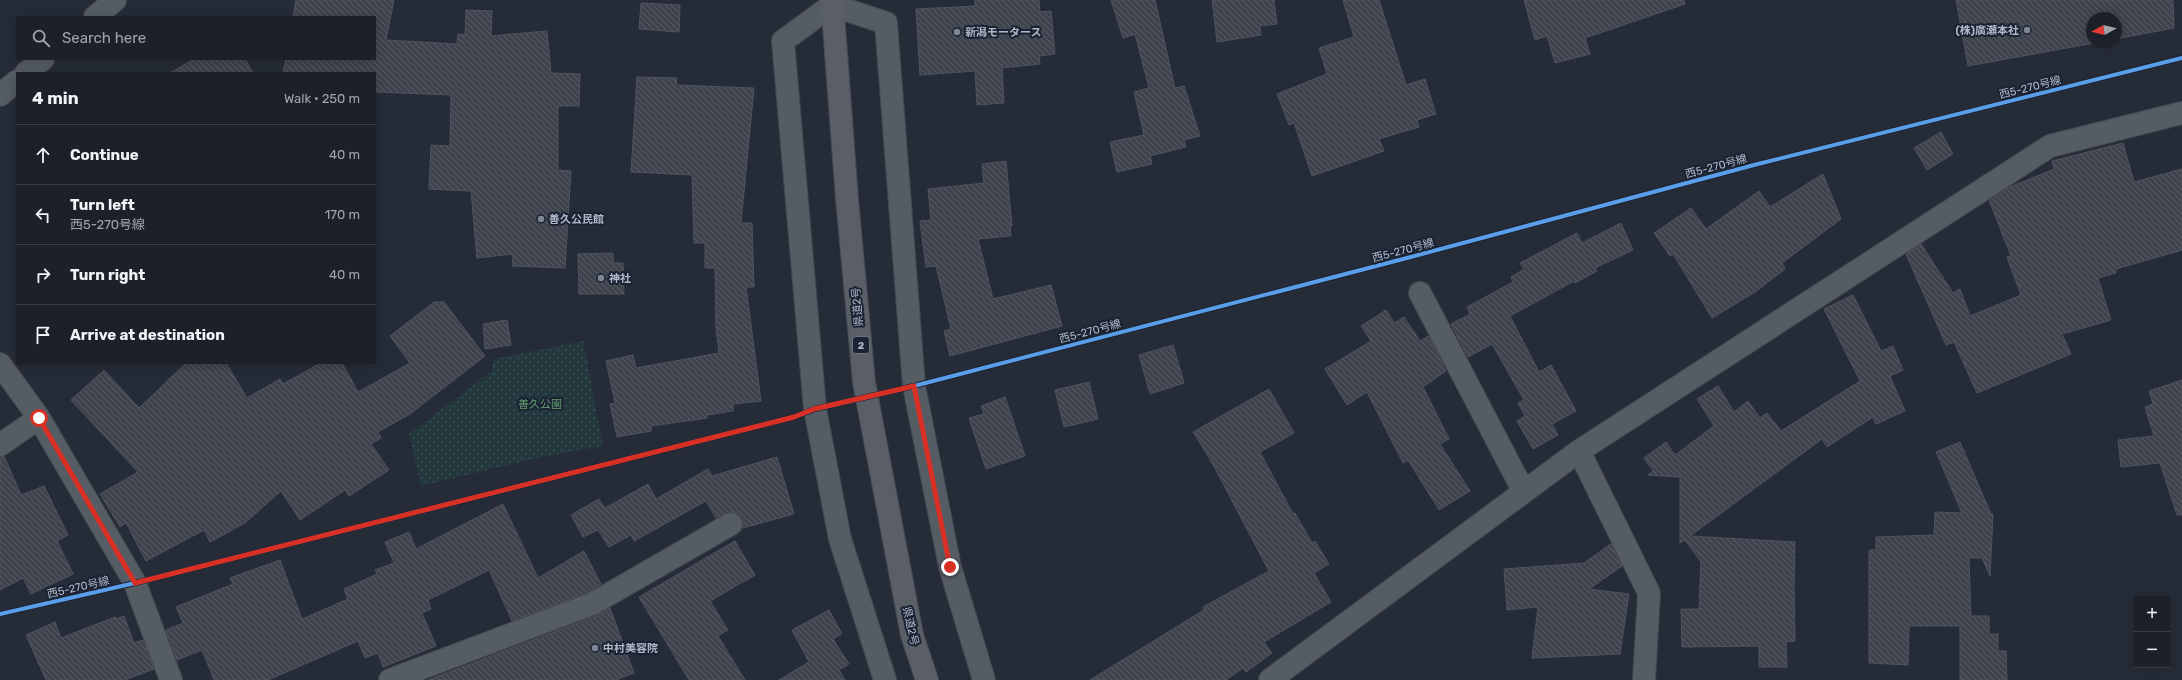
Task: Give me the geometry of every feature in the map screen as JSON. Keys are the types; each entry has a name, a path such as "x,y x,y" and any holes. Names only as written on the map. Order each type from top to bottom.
{"main road":[{"name":"県道2号","path":"832,2 864,382 912,635 927,680"}],"street":[{"path":"95,16 116,0"},
{"path":"885,680 840,539 814,409 783,40 832,2 886,22 914,386 950,567 984,680"},
{"path":"27,72 42,60"},
{"path":"0,95 16,81"},
{"path":"1270,680 1579,451 2050,146 2182,113"},
{"path":"1420,293 1524,492"},
{"path":"0,364 39,418 135,583 172,680"},
{"path":"0,445 39,418"},
{"path":"1579,451 1649,593 1644,680"},
{"path":"390,680 592,604 731,524"}],"green space":[{"name":"善久公園","path":"583,341 603,446 537,458 421,486 409,434 492,371 494,359"}],"building":[{"path":"296,0 394,0 386,40 457,44 458,34 465,35 466,10 492,11 491,36 547,31 551,73 580,74 579,106 558,106 558,170 571,171 565,268 512,266 513,254 477,258 471,191 429,189 431,145 450,146 451,95 376,92 376,72 283,72 286,60 376,60 376,16 293,16"},
{"path":"975,0 1039,0 1040,12 1051,11 1055,54 1039,56 1040,64 1002,68 1004,103 977,105 975,71 920,75 916,9 975,6"},
{"path":"1111,0 1155,0 1175,88 1184,86 1200,136 1184,140 1186,147 1150,156 1152,164 1117,172 1110,142 1144,135 1134,92 1149,88 1135,34 1123,38"},
{"path":"1212,0 1274,0 1277,24 1260,26 1261,35 1217,42"},
{"path":"1343,0 1379,0 1406,85 1425,79 1436,114 1417,120 1419,127 1379,139 1384,151 1312,176 1294,123 1289,125 1277,94 1327,74 1319,48 1354,37"},
{"path":"1524,0 1684,0 1685,4 1585,38 1590,54 1555,63 1547,36 1535,40"},
{"name":"(株)廣瀬本社","path":"1956,0 2173,0 2174,28 2122,38 2122,12 2086,12 2086,45 1968,66"},
{"path":"641,3 680,5 679,32 639,29"},
{"path":"192,60 246,60 252,72 172,72"},
{"path":"637,77 677,78 676,85 754,88 741,223 752,223 754,287 746,287 761,401 733,404 733,411 707,415 707,418 651,426 651,431 617,437 610,404 615,403 606,361 633,355 636,368 719,353 716,328 715,268 705,268 705,243 694,243 692,175 631,172"},
{"path":"1941,132 1953,154 1927,170 1914,148"},
{"path":"2123,143 2134,182 2182,169 2182,250 2116,269 2116,273 2098,278 2111,320 2062,334 2071,354 1977,393 1954,342 1946,345 1906,254 1921,244 1953,293 1960,289 1970,316 2021,295 2007,257 2011,256 1989,200 2010,187 2054,169 2052,161"},
{"path":"1006,161 1012,226 1010,226 1011,236 978,239 993,299 1051,285 1062,326 950,356 944,331 951,329 936,266 926,267 920,221 931,220 928,189 984,183 982,164"},
{"path":"1823,174 1841,219 1782,263 1785,269 1755,292 1712,318 1673,254 1670,256 1654,233 1691,208 1706,229 1759,191 1770,207"},
{"path":"1621,223 1633,250 1595,268 1597,271 1575,283 1574,281 1510,316 1539,372 1551,365 1576,411 1552,424 1558,435 1533,449 1517,421 1525,416 1518,403 1524,400 1492,344 1468,357 1451,324 1470,314 1467,307 1513,282 1511,277 1524,269 1520,263 1577,233 1582,243"},
{"name":"神社","path":"613,253 613,263 623,263 624,294 579,294 578,254"},
{"path":"1853,295 1881,351 1893,346 1903,370 1890,376 1905,411 1876,424 1873,417 1827,447 1822,439 1690,536 1795,542 1795,641 1786,642 1787,667 1759,667 1759,646 1682,647 1681,609 1699,609 1701,562 1685,540 1680,543 1680,477 1648,475 1653,471 1644,458 1666,442 1675,455 1714,426 1697,399 1718,386 1734,412 1748,401 1760,418 1767,413 1781,431 1860,381 1824,309"},
{"path":"434,302 444,302 485,356 410,414 378,432 381,438 371,444 389,470 349,496 345,490 300,520 281,491 245,523 210,542 204,530 146,561 126,523 120,527 100,494 138,472 71,400 104,370 139,408 185,364 227,364 247,398 280,379 283,384 319,364 343,364 358,392 410,363 390,336"},
{"path":"1386,310 1394,323 1404,317 1420,341 1429,336 1446,371 1423,387 1449,439 1440,444 1470,491 1439,510 1408,460 1403,463 1367,392 1347,405 1325,369 1371,341 1361,326"},
{"path":"507,320 511,345 485,349 483,324"},
{"path":"1173,345 1184,383 1150,394 1139,355"},
{"path":"2182,380 2182,515 2177,515 2160,463 2121,467 2118,440 2154,436 2145,407 2153,404 2149,391"},
{"path":"1089,382 1098,419 1064,427 1055,390"},
{"path":"1269,389 1294,433 1260,452 1293,514 1295,513 1312,543 1315,541 1329,564 1314,573 1331,602 1264,642 1272,653 1246,672 1243,668 1226,680 1090,680 1204,610 1203,607 1269,571 1210,459 1193,432"},
{"path":"1005,397 1025,456 986,469 969,418 984,414 981,406"},
{"path":"1960,442 1991,514 1993,514 1990,576 1982,558 1969,558 1971,616 1989,616 1989,634 1998,634 1998,651 2006,651 2007,680 1960,680 1960,626 1909,626 1908,665 1869,663 1869,550 1876,550 1876,537 1934,535 1935,512 1962,513 1936,452"},
{"path":"4,456 21,495 44,486 68,535 57,541 73,574 31,594 23,578 0,590 0,457"},
{"path":"777,457 794,514 743,528 742,518 738,513 731,512 716,518 706,501 634,541 631,535 609,547 598,530 583,537 571,515 599,499 605,508 648,484 656,499 708,469 712,476"},
{"path":"503,504 538,578 584,551 601,584 587,593 512,621 489,570 428,600 431,609 422,613 436,646 383,667 378,653 365,658 358,641 268,680 214,680 202,650 177,660 166,630 183,623 176,607 233,584 230,578 280,560 302,619 348,599 344,589 377,574 375,570 394,563 385,542 409,532 416,549"},
{"path":"735,541 755,575 710,601 728,630 718,636 745,680 689,680 639,597"},
{"path":"1611,544 1622,566 1589,589 1629,594 1620,654 1532,658 1538,607 1507,610 1504,569 1584,563"},
{"path":"610,608 634,673 616,680 428,680 596,616"},
{"path":"829,610 842,634 833,639 849,664 839,670 845,680 779,680 809,662 792,630"},
{"path":"124,616 134,643 143,640 154,669 125,680 46,680 26,635 55,622 61,638 115,617 116,619"}],"cycle path":[{"name":"西5-270号線","path":"0,614 135,583 794,417 815,409 914,386 1407,258 1754,165 2182,58"}],"place":[{"name":"(株)廣瀬本社","path":"2027,30"},
{"name":"新潟モータース","path":"957,32"},
{"name":"善久公民館","path":"541,219"},
{"name":"神社","path":"601,278"},
{"name":"中村美容院","path":"595,648"}],"route":[{"path":"39,418 135,583 794,417 814,409 914,386 950,567"}]}
